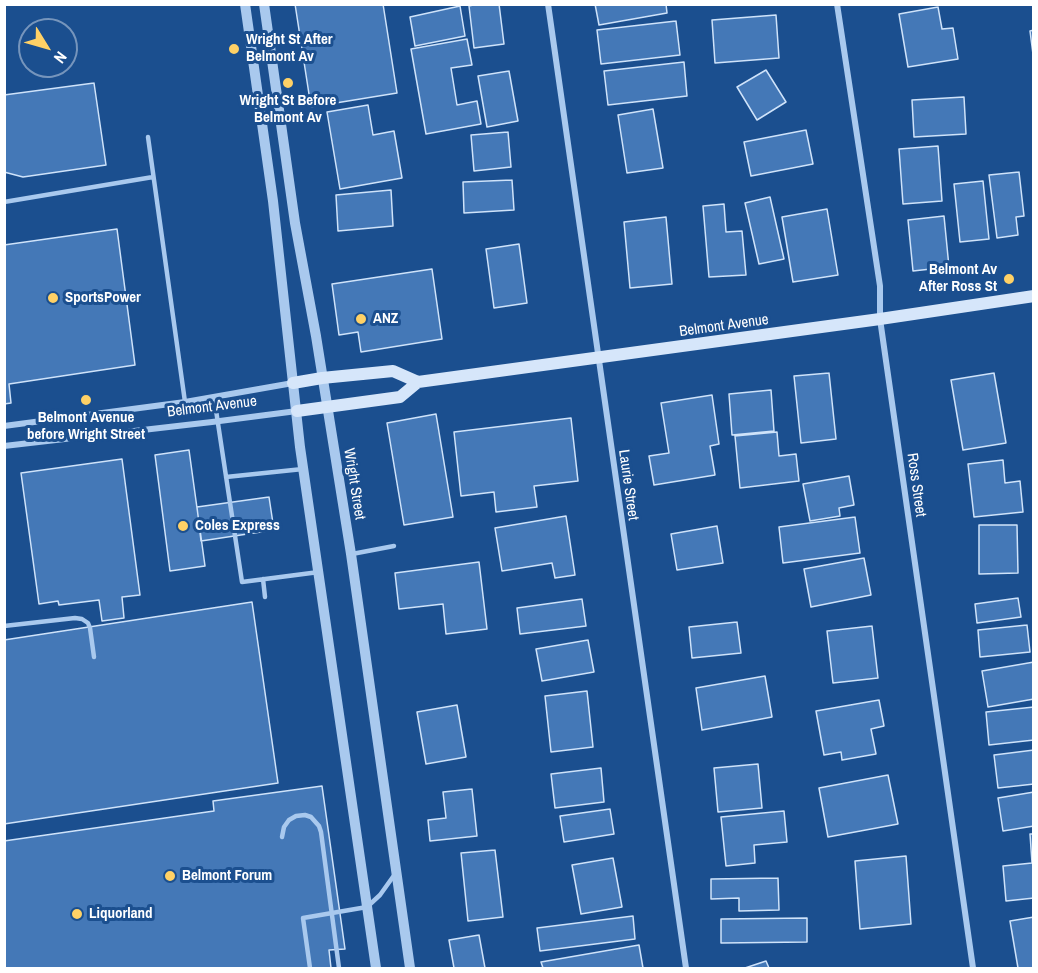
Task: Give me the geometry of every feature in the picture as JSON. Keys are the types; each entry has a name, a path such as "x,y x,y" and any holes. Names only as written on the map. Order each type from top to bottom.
{"main road":[{"name":"Belmont Avenue","path":"294,383 393,371 418,382 1034,296"},
{"name":"Belmont Avenue","path":"297,411 400,397 418,382"}],"street":[{"path":"245,4 273,201 303,469 375,969"},
{"name":"Wright Street","path":"264,4 295,223 316,336 351,554 410,969"},
{"name":"Laurie Street","path":"548,4 686,969"},
{"name":"Ross Street","path":"837,4 880,286 880,319 973,969"},
{"name":"Belmont Avenue","path":"4,426 185,402 294,383"},
{"name":"Belmont Avenue","path":"4,446 297,411"}],"lane":[{"path":"148,137 185,402"},
{"path":"4,202 153,177"},
{"path":"214,397 242,582 319,572"},
{"path":"226,477 303,469"},
{"path":"351,554 394,546"},
{"path":"263,579 265,597"},
{"path":"4,626 82,619 90,627 94,657"},
{"path":"282,837 284,827 296,816 311,817 319,826 339,969"},
{"path":"310,969 303,918 367,907 380,895 396,872"}],"building":[{"path":"295,4 383,4 397,93 311,107"},
{"path":"499,4 504,44 474,48 469,6"},
{"path":"595,4 666,4 667,13 599,25"},
{"path":"460,6 465,36 415,46 410,17"},
{"path":"938,7 942,29 953,28 958,59 908,67 899,14"},
{"path":"776,15 779,58 715,63 712,20"},
{"path":"676,21 680,55 601,64 597,30"},
{"path":"1034,30 1034,62 1030,31"},
{"path":"467,39 472,65 451,68 457,105 477,101 481,124 426,134 411,49"},
{"path":"684,62 687,96 608,105 604,71"},
{"path":"766,70 786,102 757,120 737,87"},
{"path":"509,71 518,121 487,127 478,76"},
{"path":"94,83 106,165 23,177 4,172 4,95"},
{"path":"964,97 966,134 914,137 912,100"},
{"path":"368,105 373,135 394,131 402,178 340,189 327,112"},
{"path":"653,109 663,168 627,173 618,115"},
{"path":"806,130 813,164 751,176 744,142"},
{"path":"508,132 511,167 474,171 471,135"},
{"path":"938,146 942,201 903,204 899,149"},
{"path":"1019,172 1024,216 1016,217 1018,235 997,238 989,175"},
{"path":"512,180 514,210 464,213 463,182"},
{"path":"983,181 989,239 960,242 954,184"},
{"path":"391,190 393,226 338,231 336,195"},
{"path":"770,197 784,259 759,264 745,203"},
{"path":"724,204 726,232 742,231 746,275 709,277 703,206"},
{"path":"827,209 838,275 793,282 782,217"},
{"path":"944,216 949,267 913,271 908,220"},
{"path":"666,217 672,284 630,288 624,222"},
{"path":"117,229 135,365 9,384 11,403 4,404 4,245"},
{"path":"519,244 527,303 494,308 486,249"},
{"path":"432,269 442,339 361,352 358,332 339,335 332,284"},
{"path":"829,373 836,439 801,443 794,376"},
{"path":"994,373 1006,443 963,450 951,380"},
{"path":"771,390 774,431 732,435 729,394"},
{"path":"712,395 719,444 710,446 715,475 654,485 649,456 669,453 661,403"},
{"path":"436,414 453,517 404,525 387,423"},
{"path":"571,418 578,481 534,486 537,507 496,512 494,492 461,496 454,432"},
{"path":"777,432 779,456 796,454 799,481 740,488 735,436"},
{"path":"189,450 205,566 170,571 155,455"},
{"path":"122,459 140,595 122,597 124,618 102,621 99,600 59,605 58,601 39,604 21,473"},
{"path":"1003,460 1005,483 1020,481 1023,512 974,517 968,464"},
{"path":"849,476 854,505 839,508 840,516 810,521 803,484"},
{"path":"269,497 274,530 201,541 197,507"},
{"path":"566,516 575,575 555,578 552,563 502,571 495,528"},
{"path":"855,517 860,553 783,563 779,527"},
{"path":"979,525 1017,525 1018,573 979,574"},
{"path":"717,526 723,563 677,570 671,534"},
{"path":"864,558 871,595 811,607 804,569"},
{"path":"479,562 487,629 446,634 443,604 399,609 395,573"},
{"path":"1018,598 1021,617 977,623 975,604"},
{"path":"582,599 586,626 520,634 517,608"},
{"path":"252,602 278,783 4,824 4,640"},
{"path":"737,622 741,653 692,658 689,627"},
{"path":"1027,625 1030,652 980,657 978,630"},
{"path":"872,626 878,678 833,683 827,631"},
{"path":"588,640 594,672 542,681 536,649"},
{"path":"1034,662 1034,699 988,707 982,671"},
{"path":"765,676 772,717 702,730 696,688"},
{"path":"587,691 593,747 551,752 545,696"},
{"path":"879,700 884,726 871,729 876,754 842,760 841,752 824,755 816,711"},
{"path":"457,705 466,757 426,764 417,712"},
{"path":"1034,707 1034,740 989,745 986,712"},
{"path":"1034,750 1034,784 998,788 994,755"},
{"path":"758,764 762,808 718,812 714,768"},
{"path":"601,768 604,802 555,808 551,774"},
{"path":"888,775 898,824 828,837 819,788"},
{"name":"Belmont Forum","path":"322,786 345,949 329,950 331,968 4,968 4,841 214,811 213,801"},
{"path":"472,789 477,836 430,841 428,820 446,818 443,792"},
{"path":"1034,792 1034,826 1003,831 998,798"},
{"path":"610,809 614,834 564,842 560,816"},
{"path":"784,811 787,842 754,845 755,863 726,866 721,817"},
{"path":"1030,834 1034,834 1034,898 1006,901 1003,866 1032,863"},
{"path":"495,850 503,917 468,921 461,853"},
{"path":"906,856 911,924 860,929 855,861"},
{"path":"613,858 622,907 581,914 572,865"},
{"path":"778,878 779,910 739,911 739,898 711,899 711,879"},
{"path":"633,916 635,939 540,951 537,928"},
{"path":"1034,917 1034,968 1018,968 1010,921"},
{"path":"807,918 807,942 721,943 721,919"},
{"path":"479,935 485,968 454,968 449,940"},
{"path":"639,945 643,968 543,968 541,962"},
{"path":"766,961 769,968 745,968"}],"place":[{"name":"Wright St After Belmont Av","path":"234,49"},
{"name":"Wright St Before Belmont Av","path":"288,83"},
{"name":"Belmont Av After Ross St","path":"1009,279"},
{"name":"SportsPower","path":"53,298"},
{"name":"ANZ","path":"361,319"},
{"name":"Belmont Avenue before Wright Street","path":"86,400"},
{"name":"Coles Express","path":"183,526"},
{"name":"Belmont Forum","path":"170,876"},
{"name":"Liquorland","path":"77,914"}]}
